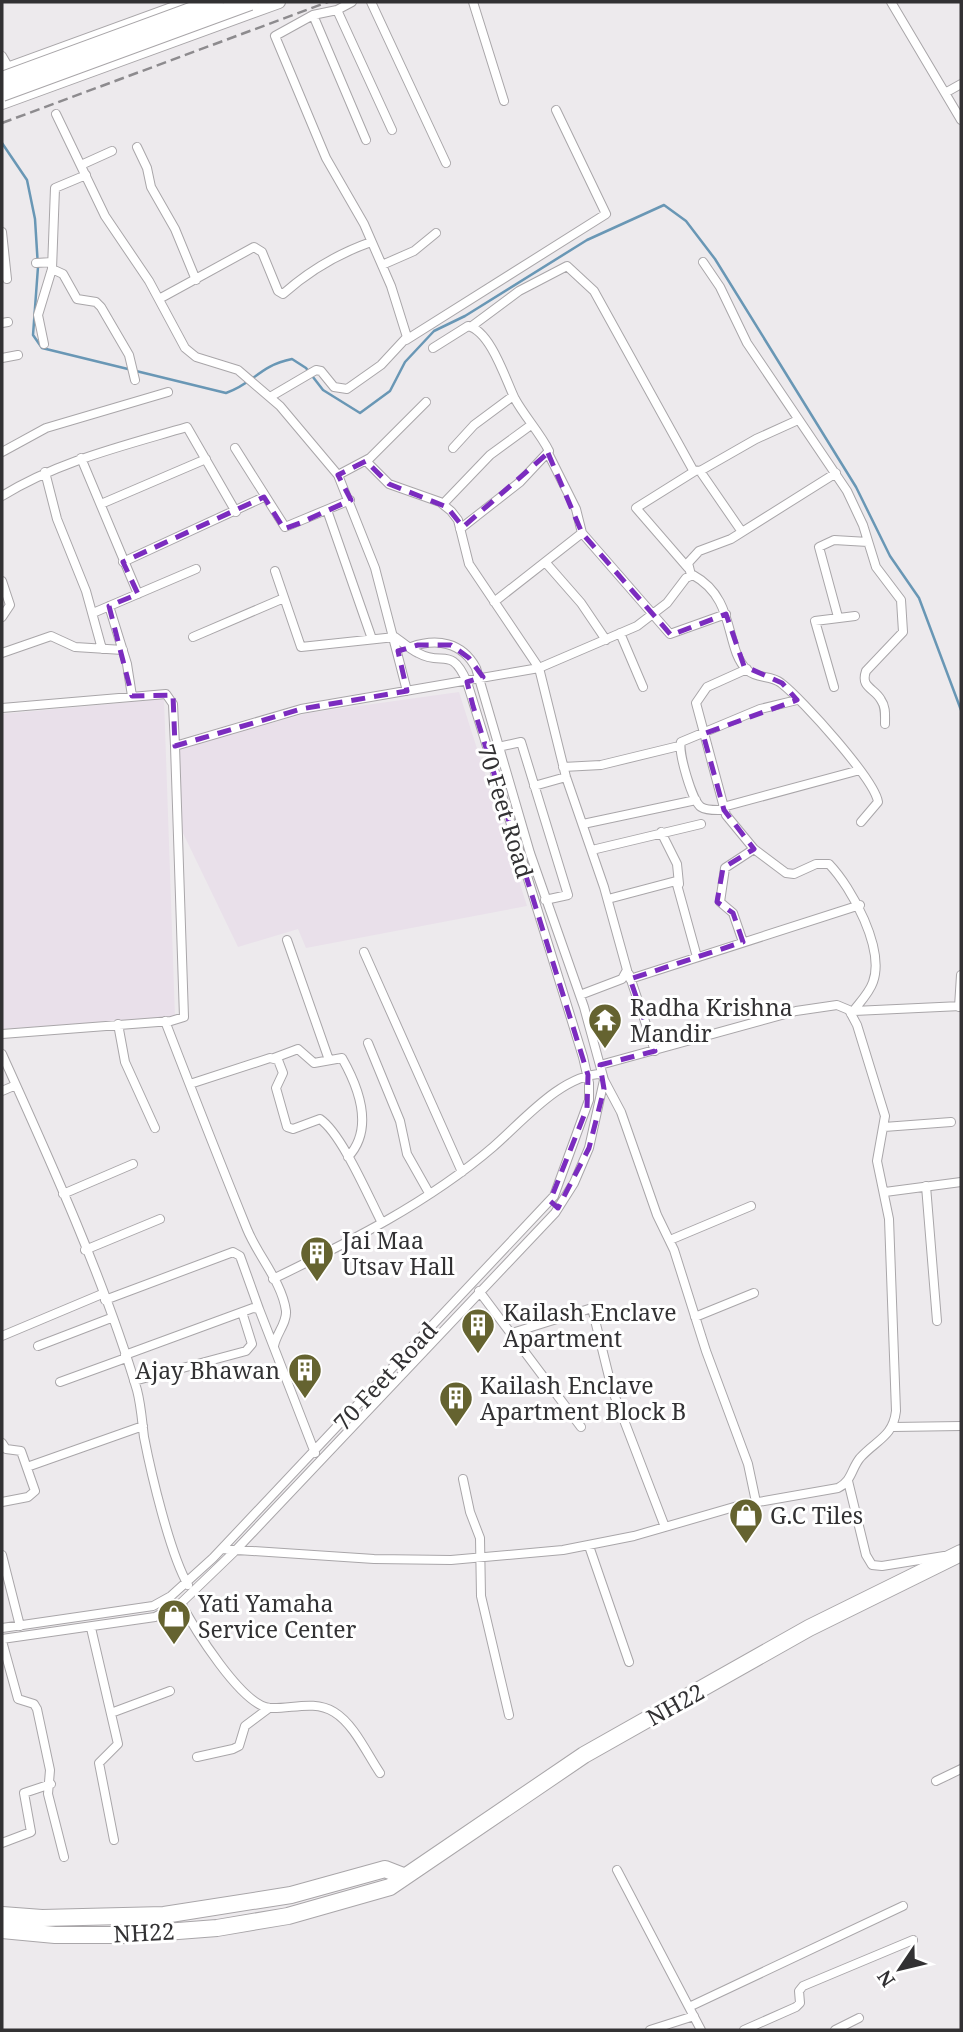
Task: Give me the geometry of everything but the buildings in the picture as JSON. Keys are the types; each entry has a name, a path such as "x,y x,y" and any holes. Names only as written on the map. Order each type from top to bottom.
{"highway":[{"path":"4,73 215,2"},
{"path":"2,93 250,2"},
{"name":"NH22","path":"2,1930 55,1935 126,1935 217,1928 328,1906 390,1887 402,1876 584,1755 809,1628 961,1553"},
{"name":"NH22","path":"2,1915 42,1918 164,1915 292,1895 385,1869 402,1876"}],"street":[{"path":"2,56 4,73 26,62 191,2"},
{"path":"2,103 279,2"},
{"path":"340,17 352,2"},
{"path":"371,2 446,163"},
{"path":"472,2 505,101"},
{"path":"891,2 961,120"},
{"path":"340,17 313,15 275,36 326,158 382,265 405,325 405,341"},
{"path":"313,15 366,140"},
{"path":"340,17 392,130"},
{"path":"26,62 37,90"},
{"path":"945,93 961,84"},
{"path":"270,397 316,370 321,371 334,387 347,389 374,371 405,341 607,214 556,110"},
{"path":"56,114 105,216 159,299 190,353 238,370 270,397 338,475 375,568 395,636 407,691"},
{"path":"137,147 147,168 151,187 175,229 197,280"},
{"path":"81,165 113,151"},
{"path":"44,344 38,315 50,265 55,188 86,175"},
{"path":"2,232 7,279"},
{"path":"382,265 414,251 436,233"},
{"path":"159,299 197,280 245,249 257,247 278,291 283,294 301,278 336,255 372,242"},
{"path":"703,262 720,287 747,343 836,473 854,505 876,567 897,593 903,608 901,634 866,671 864,678 866,686 882,702 885,724"},
{"path":"36,263 50,265 63,274 78,299 99,304 125,346 134,374"},
{"path":"433,348 472,326 513,294 564,266 571,268 594,291 697,471 742,532"},
{"path":"472,326 499,363 513,396 548,453 576,509 582,533 670,634 726,614"},
{"path":"2,358 18,355"},
{"path":"2,452 46,428 168,392"},
{"path":"453,448 474,425 513,396"},
{"path":"338,475 366,461 426,402"},
{"path":"798,420 697,471 636,508 689,572 703,582 726,614 740,660 747,669 755,675 776,680 797,699 860,770 878,800 861,822"},
{"path":"443,504 490,455 531,425"},
{"path":"2,496 45,472 81,458 187,427 236,512"},
{"path":"235,448 285,527 350,500"},
{"path":"460,529 520,482 548,453"},
{"path":"81,458 138,594"},
{"path":"101,504 206,459"},
{"path":"366,461 388,484 443,504 452,511 470,564 539,668 566,777 608,899 655,1051"},
{"path":"45,472 57,519 93,613 102,649"},
{"path":"175,746 301,709 539,668 606,640 654,613 689,572 689,560 699,551 742,532 836,473"},
{"path":"123,562 264,497"},
{"path":"327,510 372,639"},
{"path":"494,601 582,533"},
{"path":"838,617 818,547 834,540 868,542"},
{"path":"546,563 581,603 606,640"},
{"path":"93,613 196,569"},
{"path":"275,571 301,647 395,636"},
{"path":"2,581 10,605 2,617"},
{"path":"193,637 284,598"},
{"path":"108,606 123,650 132,696"},
{"path":"834,687 815,621 855,616"},
{"path":"620,633 643,687"},
{"path":"2,653 51,636 75,647 123,650"},
{"name":"70 Feet Road","path":"2,1628 146,1608 165,1601 222,1549 550,1201 562,1182 587,1108 588,1075 467,682 455,660 420,655 395,636"},
{"name":"70 Feet Road","path":"2,1640 155,1617 181,1603 234,1552 558,1208 590,1148 602,1073 580,995 545,900 474,665 456,646 431,642 411,647"},
{"path":"747,669 713,682 697,696 697,710 723,809 754,849 790,874 816,864 829,864 860,905 869,934 874,974 872,985 853,1012"},
{"path":"2,708 156,694 170,698 175,746 186,1013 179,1020 2,1034"},
{"path":"563,767 601,765 679,746 688,737 703,734 760,709 797,699"},
{"path":"498,747 521,741 568,895 545,900"},
{"path":"679,746 696,800 703,808 723,809 860,770"},
{"path":"534,786 566,777"},
{"path":"583,824 696,800"},
{"path":"592,850 701,824"},
{"path":"661,832 677,864 679,884 697,957"},
{"path":"743,943 733,913 722,905 719,897 725,868 754,849"},
{"path":"608,899 673,881 679,884"},
{"path":"580,995 629,974 697,957 860,905"},
{"path":"287,940 329,1059"},
{"path":"363,952 462,1172"},
{"path":"273,1279 382,1223 462,1172 555,1091 588,1075 602,1073 655,1051 796,1011 837,1004 853,1012 960,1007 961,975"},
{"path":"222,1549 234,1552 374,1559 482,1558 589,1546 756,1502 838,1488 848,1481 861,1457 884,1439 893,1427 895,1378 885,1192 877,1160 885,1116 853,1012"},
{"path":"165,1021 190,1084 196,1108 209,1131 247,1229 273,1279 286,1315 274,1346"},
{"path":"118,1024 125,1062 155,1128"},
{"path":"369,1043 400,1121 407,1154 429,1193"},
{"path":"190,1084 298,1049 314,1063 342,1058 363,1118 362,1135 348,1157"},
{"path":"2,1054 85,1250 134,1381 161,1504 186,1582 193,1591"},
{"path":"274,1058 282,1067 282,1077 276,1088 287,1127 293,1129 320,1119 348,1157 382,1223"},
{"path":"602,1073 621,1112 657,1215 670,1240 748,1464 756,1502"},
{"path":"2,1091 16,1085"},
{"path":"884,1128 951,1122"},
{"path":"62,1194 133,1164"},
{"path":"885,1192 961,1182"},
{"path":"926,1186 937,1321"},
{"path":"550,1201 558,1208"},
{"path":"670,1240 751,1206"},
{"path":"85,1250 160,1219"},
{"path":"2,1336 103,1297 233,1252 240,1256 319,1461"},
{"path":"479,1291 581,1427"},
{"path":"695,1317 754,1293"},
{"path":"512,1333 592,1308 611,1390 665,1527"},
{"path":"60,1382 242,1312 259,1309"},
{"path":"446,1311 453,1318"},
{"path":"134,1381 246,1351 252,1344 252,1338 242,1312"},
{"path":"38,1346 111,1318"},
{"path":"27,1467 143,1426"},
{"path":"893,1427 961,1426"},
{"path":"2,1443 6,1449 19,1449 35,1488 33,1495 2,1502"},
{"path":"463,1479 470,1511 480,1538 481,1595 509,1715"},
{"path":"848,1481 866,1555 872,1565 882,1566 961,1553"},
{"path":"589,1546 629,1662"},
{"path":"2,1555 20,1626"},
{"path":"181,1603 218,1663 256,1702 269,1708 314,1706 332,1711 346,1724 380,1773"},
{"path":"51,1622 52,1634"},
{"path":"91,1628 118,1744 99,1763 114,1840"},
{"path":"2,1640 18,1699 34,1704 37,1709 51,1784 48,1794 64,1857"},
{"path":"111,1713 170,1691"},
{"path":"197,1757 239,1746 245,1726 269,1708"},
{"path":"936,1781 961,1769"},
{"path":"2,1843 31,1832 24,1793 51,1784"},
{"path":"617,1870 701,2030"},
{"path":"688,2007 903,1906"},
{"path":"744,2030 796,2007 800,2003 799,1992 803,1986 913,1940"},
{"path":"650,2030 694,2016"},
{"path":"835,2030 859,2018"}],"highlighted area":[{"path":"548,453 582,533 671,635 726,614 744,666 782,683 797,700 703,734 724,810 754,849 723,868 717,902 733,913 743,942 630,979 655,1051 600,1065 604,1089 589,1148 558,1208 550,1201 587,1108 588,1075 473,706 467,682 483,677 469,658 451,645 418,645 398,651 407,691 301,709 175,746 173,695 132,696 109,606 138,594 123,562 264,497 284,529 300,523 351,500 338,475 366,461 389,484 447,507 463,527"}],"shaded area":[{"path":"459,692 527,906 306,948 298,929 238,947 181,829 177,749 308,713"},
{"path":"164,699 175,1017 2,1029 2,714"}],"waterway":[{"path":"2,143 27,180 35,219 38,267 33,335 42,348 226,393 271,366 292,359 306,368 323,390 360,413 390,391 405,362 434,331 465,316 587,240 664,205 686,221 715,259 856,487 890,556 919,598 961,710"}],"railway":[{"path":"2,123 328,2"}],"place":[{"name":"Radha Krishna Mandir","path":"605,1050"},
{"name":"Jai Maa Utsav Hall","path":"317,1283"},
{"name":"Kailash Enclave Apartment","path":"478,1355"},
{"name":"Ajay Bhawan","path":"305,1400"},
{"name":"Kailash Enclave Apartment Block B","path":"456,1428"},
{"name":"G.C Tiles","path":"746,1545"},
{"name":"Yati Yamaha Service Center","path":"174,1646"}]}
